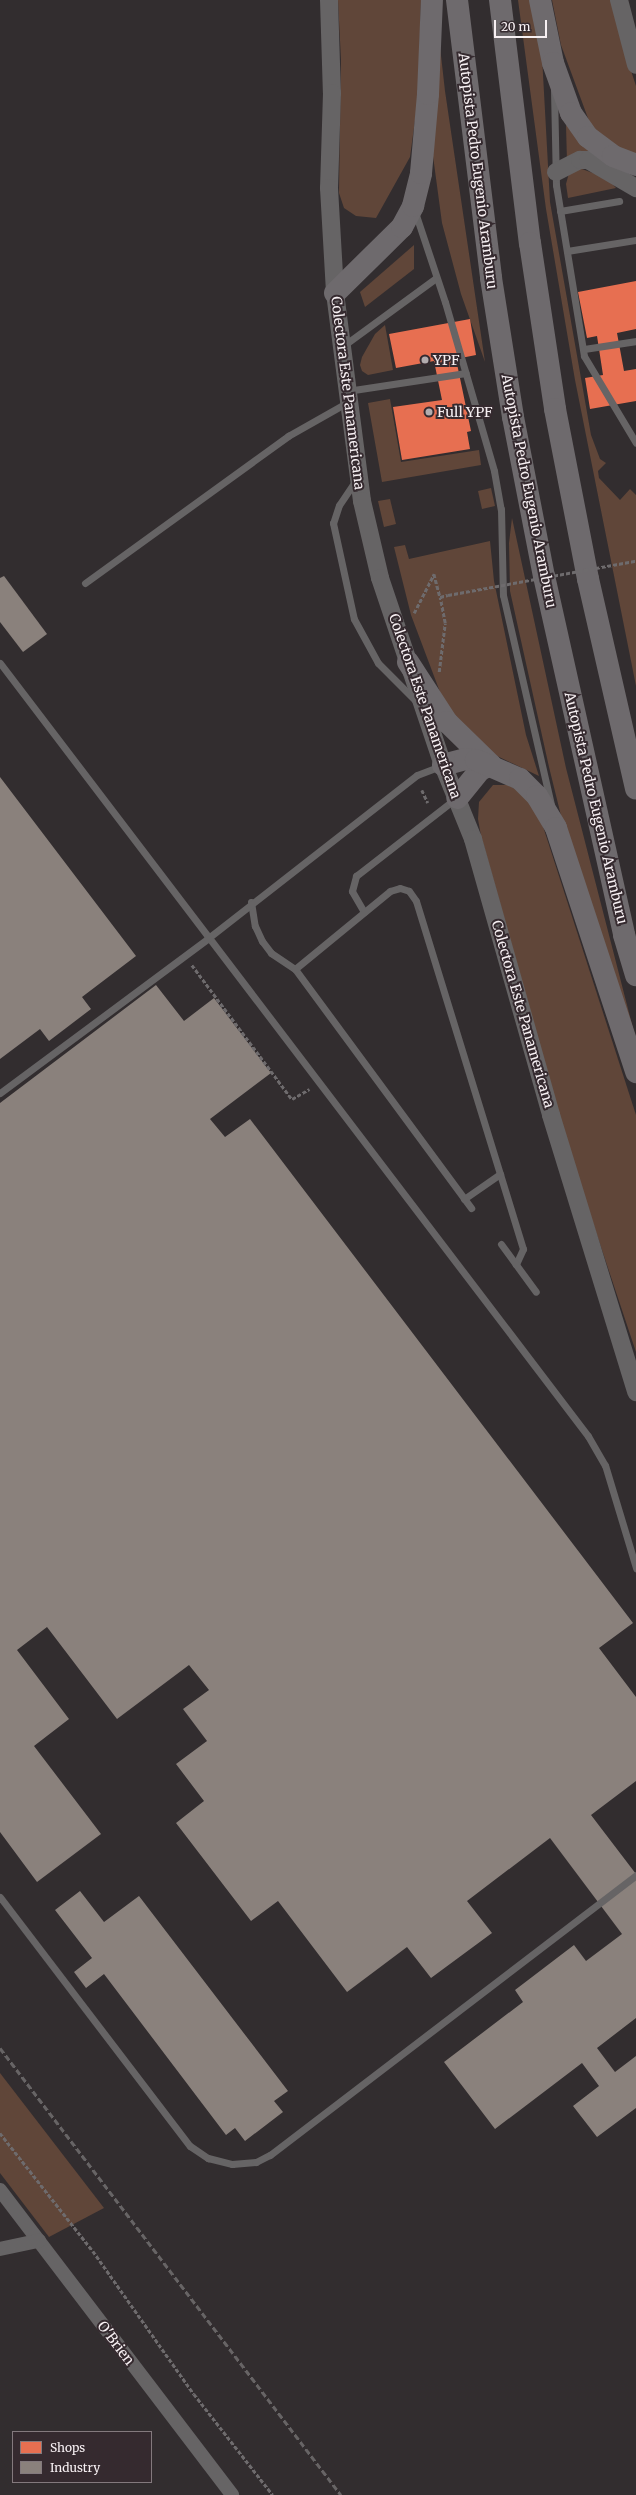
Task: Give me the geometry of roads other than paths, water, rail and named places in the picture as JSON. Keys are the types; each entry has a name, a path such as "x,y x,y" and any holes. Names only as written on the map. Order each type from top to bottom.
{"highway":[{"path":"335,293 402,226 413,206 421,173 428,94 432,0"},
{"name":"Autopista Pedro Eugenio Aramburu","path":"457,0 491,278 513,417 544,576 624,935 636,975"},
{"path":"500,0 530,243 555,409 588,579 636,789"},
{"path":"540,0 553,63 571,113 588,137 613,156 636,165"},
{"path":"408,662 447,722 491,765"},
{"path":"443,765 465,759 476,760 491,765 520,779 537,796 556,828 636,1072"},
{"path":"457,798 480,770 491,765"}],"street":[{"name":"Colectora Este Panamericana","path":"329,0 332,93 329,188 335,293 358,477 380,578 443,765 474,839 551,1115 636,1392"},
{"path":"619,0 636,65"},
{"path":"556,172 580,160 588,160 636,188"},
{"name":"O'Brien","path":"0,2190 232,2495"},
{"path":"0,2249 39,2242"}],"lane":[{"path":"553,63 556,172 560,211 584,356 636,443"},
{"path":"560,211 619,201"},
{"path":"413,206 466,373 500,501 504,595 556,828"},
{"path":"567,251 636,240"},
{"path":"342,346 436,278"},
{"path":"584,349 636,341"},
{"path":"85,583 288,436 348,397 466,373"},
{"path":"358,477 339,505 333,523 354,619 378,663 424,708"},
{"path":"0,663 207,939 588,1436 604,1465 636,1568"},
{"path":"0,1093 207,939 252,902 417,775 443,765"},
{"path":"364,912 352,891 356,876 373,860 437,816 457,798"},
{"path":"295,969 379,899 400,888 409,891 416,901 523,1249 516,1264"},
{"path":"252,902 255,926 262,941 271,952 295,969 471,1208"},
{"path":"464,1199 500,1174"},
{"path":"501,1244 536,1292"},
{"path":"0,1897 190,2146 208,2158 232,2164 256,2162 270,2155 636,1875"}],"railway":[{"path":"0,2048 341,2495"}],"place":[{"name":"YPF","path":"425,360"},
{"name":"Full YPF","path":"429,412"}]}
